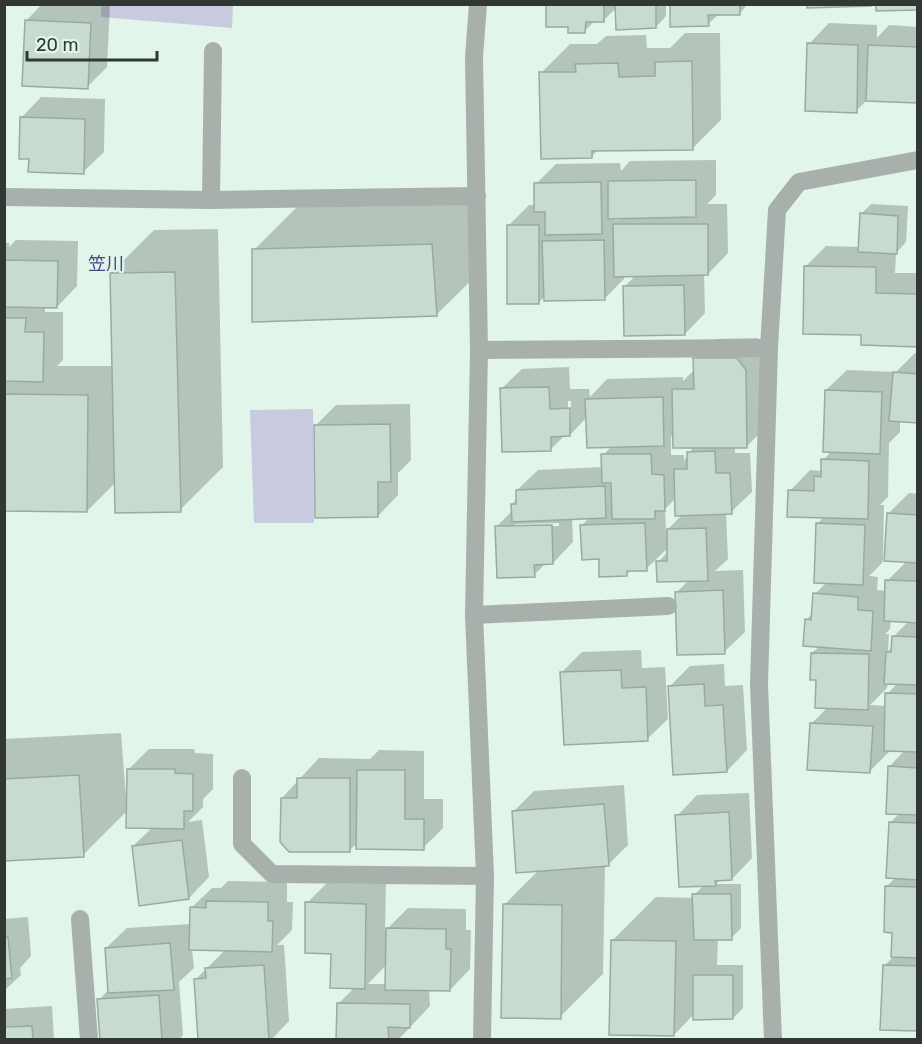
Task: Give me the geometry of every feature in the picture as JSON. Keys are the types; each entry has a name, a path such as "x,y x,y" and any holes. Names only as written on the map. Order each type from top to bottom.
{"street":[{"path":"477,4 474,57 478,350 474,615 484,876 482,1040"},
{"path":"211,200 213,51"},
{"path":"773,1040 759,684 769,348 777,210 799,182 918,160"},
{"path":"4,197 211,200 477,196"},
{"path":"478,350 769,348"},
{"path":"474,615 668,606"},
{"path":"242,778 242,844 272,874 484,876"},
{"path":"80,919 89,1040"}],"shaded area":[{"path":"101,5 233,5 232,28 101,17"},
{"path":"313,409 314,523 254,523 250,410"}],"building":[{"path":"546,4 604,4 604,22 586,22 585,33 568,33 568,27 546,27"},
{"path":"615,4 656,4 656,28 616,30"},
{"path":"670,4 740,4 740,15 708,15 709,26 670,27"},
{"path":"807,4 871,4 871,6 807,8"},
{"path":"876,4 918,4 918,10 876,11"},
{"path":"25,20 91,23 88,89 22,86"},
{"path":"807,43 858,45 857,113 805,111"},
{"path":"868,45 918,47 917,103 866,101"},
{"path":"692,61 693,150 592,151 592,158 541,159 539,72 576,72 575,64 618,63 619,77 655,76 655,62"},
{"path":"20,117 85,119 84,174 28,172 29,159 19,159"},
{"path":"696,180 696,217 608,219 608,181"},
{"path":"601,182 602,234 545,235 545,212 534,212 534,183"},
{"path":"860,213 898,216 897,254 858,252"},
{"path":"613,224 708,224 708,275 614,277"},
{"path":"507,225 539,225 539,304 507,304"},
{"path":"604,240 605,300 544,301 542,241"},
{"path":"432,244 437,316 252,322 252,249"},
{"path":"4,260 58,261 57,308 4,307"},
{"path":"804,266 876,267 876,293 918,294 918,347 861,345 861,335 803,334"},
{"path":"175,272 181,512 115,513 110,273"},
{"path":"684,285 685,335 624,336 623,286"},
{"path":"4,318 26,318 25,332 44,332 43,382 4,381"},
{"path":"693,358 737,358 746,370 747,448 673,448 672,389 694,389"},
{"path":"893,372 918,374 918,423 889,421"},
{"path":"549,387 550,409 570,408 570,436 551,437 551,451 502,452 500,388"},
{"path":"825,390 882,392 880,454 823,452"},
{"path":"4,394 88,395 87,512 4,511"},
{"path":"663,397 664,446 587,448 585,399"},
{"path":"390,424 391,482 378,482 378,517 315,518 314,425"},
{"path":"715,451 716,473 730,473 732,514 675,516 674,469 687,469 687,452"},
{"path":"601,454 651,454 652,474 664,475 665,511 655,511 655,519 612,519 611,483 602,483"},
{"path":"821,459 869,461 868,519 787,517 788,490 814,491 814,476 821,477"},
{"path":"605,486 606,518 512,522 511,504 516,504 516,490"},
{"path":"887,513 918,515 918,563 884,561"},
{"path":"645,523 647,571 627,571 627,576 599,577 599,559 582,560 580,525"},
{"path":"816,523 865,525 863,585 814,583"},
{"path":"552,525 553,564 534,565 535,577 497,578 495,526"},
{"path":"706,528 708,581 657,582 656,561 667,561 667,529"},
{"path":"885,580 918,581 918,623 884,621"},
{"path":"723,590 725,654 677,655 675,592"},
{"path":"813,593 858,597 858,610 873,611 871,651 803,646 805,619 811,620"},
{"path":"892,636 918,637 918,685 884,684 886,652 891,652"},
{"path":"811,653 869,654 868,710 815,708 816,680 810,680"},
{"path":"621,670 622,688 646,687 648,741 564,745 560,672"},
{"path":"704,684 705,706 723,705 727,772 673,775 668,686"},
{"path":"885,693 918,694 918,752 884,751"},
{"path":"810,723 873,726 870,773 807,770"},
{"path":"888,766 918,768 918,815 886,814"},
{"path":"127,769 175,769 175,773 193,774 193,811 184,811 184,829 126,828"},
{"path":"357,770 405,770 405,819 424,819 424,850 356,849"},
{"path":"79,775 84,857 4,861 4,779"},
{"path":"297,778 350,778 350,852 289,852 280,842 281,798 297,798"},
{"path":"604,804 609,866 516,873 512,811"},
{"path":"729,812 732,880 715,881 716,886 679,887 675,815"},
{"path":"889,822 918,823 918,880 886,878"},
{"path":"182,840 189,899 139,906 132,846"},
{"path":"885,886 918,887 918,958 891,957 892,933 884,932"},
{"path":"692,894 731,894 732,940 694,940"},
{"path":"206,901 268,902 268,921 273,921 272,952 189,950 190,907 206,908"},
{"path":"305,902 366,904 365,989 330,988 331,954 305,953"},
{"path":"503,904 562,905 561,1019 501,1018"},
{"path":"386,928 446,929 446,949 451,949 450,991 385,990"},
{"path":"4,937 8,937 12,978 4,979"},
{"path":"611,940 676,941 674,1036 609,1035"},
{"path":"170,943 174,990 108,993 105,948"},
{"path":"264,965 269,1040 198,1040 194,979 206,978 205,968"},
{"path":"883,965 918,966 918,1031 880,1030"},
{"path":"693,975 733,975 733,1019 693,1020"},
{"path":"159,995 162,1040 100,1040 97,999"},
{"path":"337,1003 410,1004 410,1028 388,1027 389,1040 336,1040"},
{"path":"32,1026 33,1040 4,1040 4,1027"}],"district":[{"name":"笠川","path":"106,264"}]}
